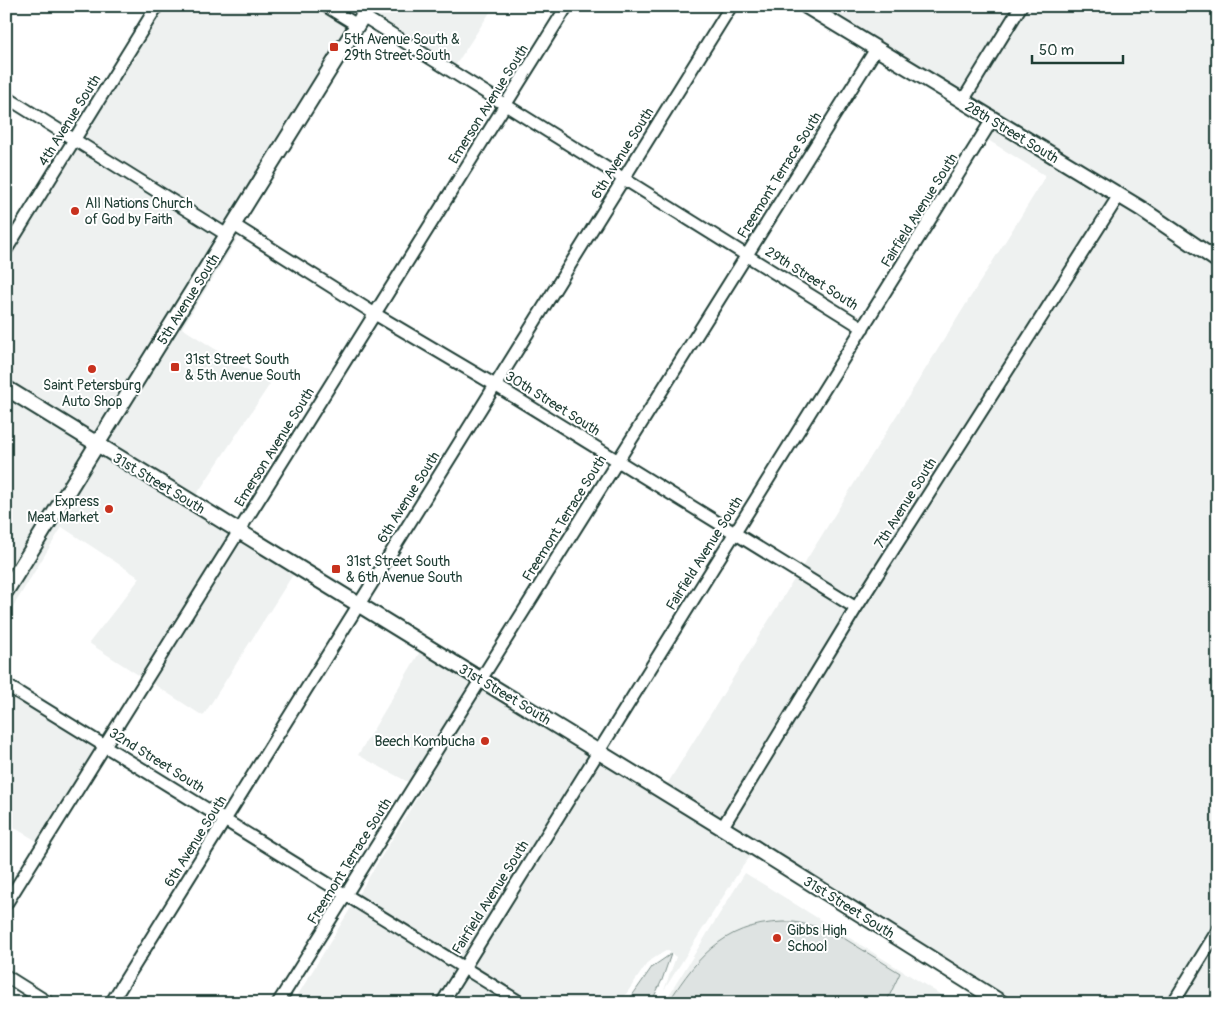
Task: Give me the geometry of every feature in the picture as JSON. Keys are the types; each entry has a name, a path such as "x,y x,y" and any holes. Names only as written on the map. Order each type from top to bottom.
{"street":[{"name":"4th Avenue South","path":"6,250 156,6"},
{"name":"29th Street South","path":"326,6 363,16 863,328"},
{"name":"Emerson Avenue South","path":"6,904 567,6"},
{"name":"6th Avenue South","path":"111,1003 731,6"},
{"name":"28th Street South","path":"806,6 1118,197 1140,208 1218,260"},
{"path":"962,102 1021,6"},
{"name":"5th Avenue South","path":"6,591 363,16"},
{"name":"Freemont Terrace South","path":"278,1003 876,49"},
{"name":"30th Street South","path":"6,98 495,385 856,608"},
{"name":"Fairfield Avenue South","path":"442,1003 992,120"},
{"name":"7th Avenue South","path":"722,828 856,608 1118,197"},
{"name":"31st Street South","path":"6,388 722,828 1002,1003"},
{"name":"32nd Street South","path":"6,685 522,1003"},
{"path":"1172,1003 1218,930"},
{"path":"6,976 49,1003"}],"shaded area":[{"path":"165,6 314,6 348,27 224,226 84,137"},
{"path":"378,6 494,6 455,66 372,15"},
{"path":"818,6 1012,6 959,93"},
{"path":"1029,6 1218,6 1218,253 971,100"},
{"path":"995,129 1109,198 853,599 802,567 1046,176 988,140"},
{"path":"77,148 218,236 95,436 6,380 6,263"},
{"path":"1121,205 1218,268 1218,916 1164,1003 1018,1003 732,826 862,612"},
{"path":"236,234 239,236 182,328 270,384 195,497 107,443"},
{"path":"6,395 88,446 6,578"},
{"path":"100,454 230,533 140,676 89,643 140,578 62,527 6,618 6,605"},
{"path":"242,541 294,573 203,716 152,683"},
{"path":"795,578 847,610 720,819 666,786"},
{"path":"421,650 471,681 408,782 358,755"},
{"path":"483,689 589,753 461,958 358,895 422,790 420,789"},
{"path":"6,693 96,748 37,841 6,823"},
{"path":"601,761 752,854 664,990 676,957 667,950 648,962 620,1003 533,1003 473,966"},
{"name":"Gibbs High School","path":"745,873 954,1003 664,1003"},
{"path":"352,906 455,969 433,1003 293,1003"},
{"name":"Gibbs High School","path":"794,922 829,929 900,973 886,1003 668,1003 705,954 734,933 771,923"},
{"path":"1218,943 1218,1003 1181,1003"},
{"path":"671,954 651,1003 627,1003 652,967"},
{"path":"467,976 509,1003 450,1003"}],"place":[{"name":"5th Avenue South & 29th Street South","path":"334,47"},
{"name":"All Nations Church of God by Faith","path":"75,211"},
{"name":"31st Street South & 5th Avenue South","path":"175,367"},
{"name":"Saint Petersburg Auto Shop","path":"92,369"},
{"name":"Express Meat Market","path":"109,509"},
{"name":"31st Street South & 6th Avenue South","path":"336,569"},
{"name":"Beech Kombucha","path":"485,741"},
{"name":"Gibbs High School","path":"777,938"}]}
